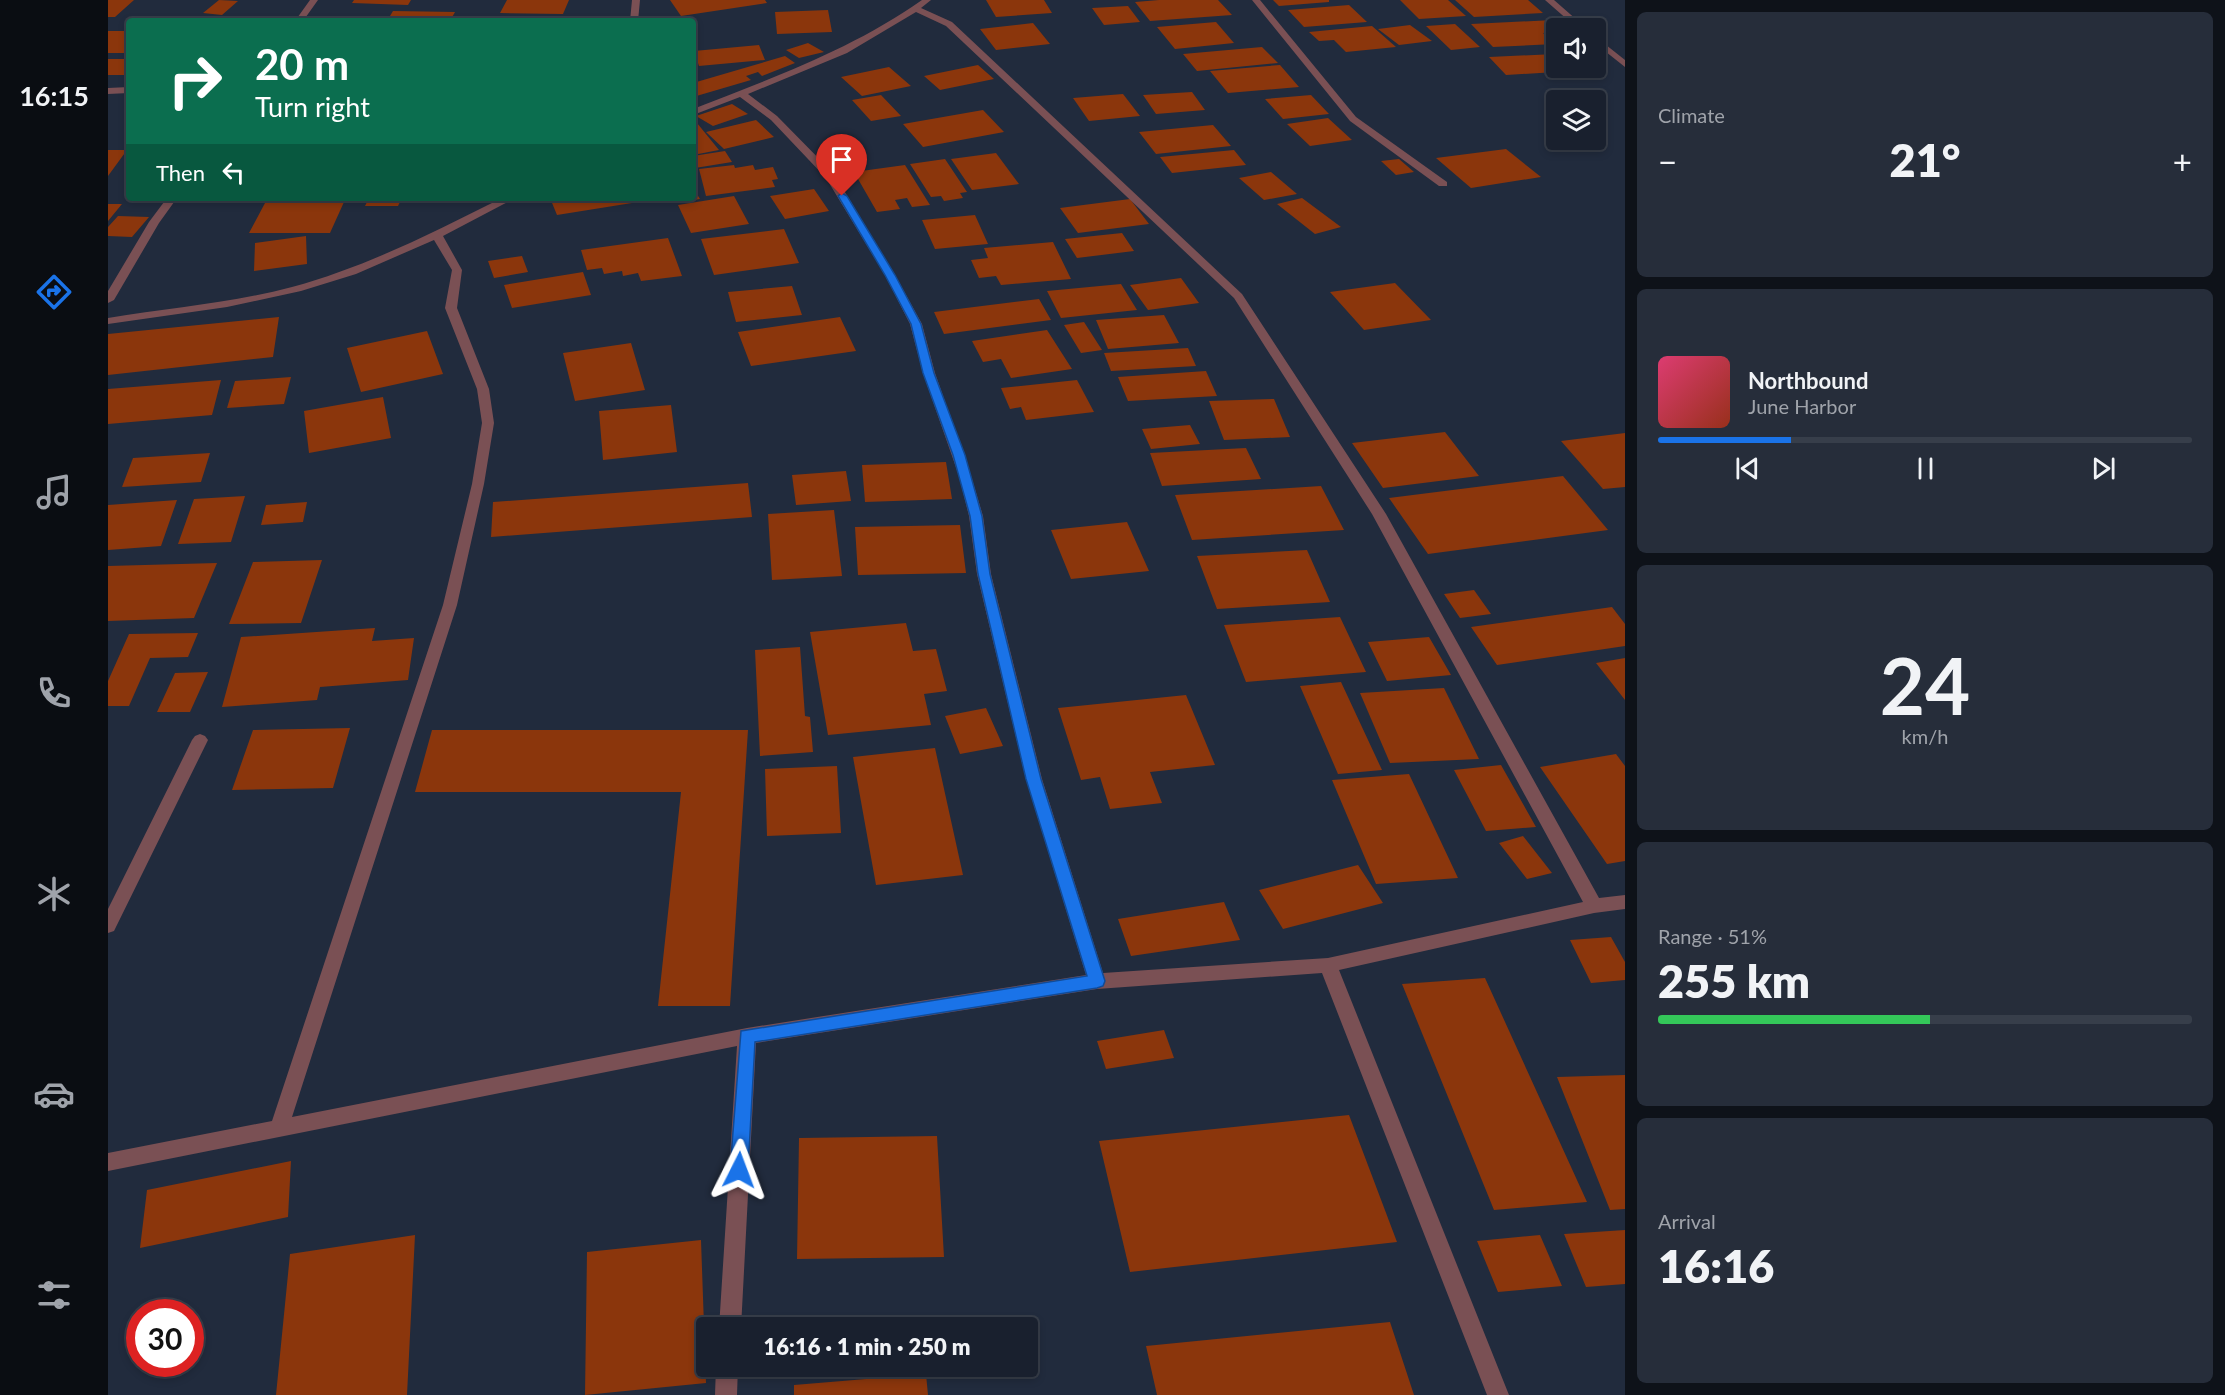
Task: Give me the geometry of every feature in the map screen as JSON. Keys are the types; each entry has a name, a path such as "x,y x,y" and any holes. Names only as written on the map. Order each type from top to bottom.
{"street":[{"path":"301,18 314,0"},
{"path":"634,18 636,0"},
{"path":"696,111 828,59 879,34 927,0"},
{"path":"1256,0 1353,119 1443,184"},
{"path":"1549,0 1570,18"},
{"path":"916,9 949,24 1239,296 1379,514 1594,906"},
{"path":"1606,48 1625,64"},
{"path":"108,91 126,90"},
{"path":"741,93 774,118 831,176 890,275 916,324 929,373 965,476 976,516 984,574 1034,779 1097,981"},
{"path":"108,300 154,222 170,201"},
{"path":"108,321 226,304 296,290 361,268 437,235 504,201"},
{"path":"279,1128 450,605 478,484 488,423 483,389 451,309 457,270 437,235"},
{"path":"108,926 200,740"},
{"path":"108,1162 747,1036 1097,981 1328,965 1594,906 1625,902"},
{"path":"1328,965 1498,1395"},
{"path":"731,1317 747,1036"},
{"path":"726,1395 727,1377"}],"building":[{"path":"108,0 134,0 115,17 108,17"},
{"path":"219,0 238,1 222,15 203,13"},
{"path":"354,0 411,0 408,5 352,3"},
{"path":"507,0 569,0 563,14 500,13"},
{"path":"670,0 765,0 767,3 681,16"},
{"path":"986,0 1044,0 1052,13 996,17"},
{"path":"1218,0 1232,15 1150,21 1135,2"},
{"path":"1273,0 1329,0 1329,2 1279,6"},
{"path":"1400,0 1448,0 1466,16 1419,19"},
{"path":"1455,0 1528,0 1543,13 1474,17"},
{"path":"1349,5 1367,22 1304,27 1288,10"},
{"path":"1128,6 1140,22 1104,25 1092,8"},
{"path":"828,10 832,32 777,34 775,12"},
{"path":"393,11 455,12 452,18 389,18"},
{"path":"1546,20 1546,33 1543,33 1546,36 1546,44 1493,47 1471,24"},
{"path":"1216,22 1234,43 1175,49 1157,27"},
{"path":"1033,23 1050,44 996,50 980,29"},
{"path":"1455,24 1480,47 1451,50 1426,26"},
{"path":"1410,25 1432,41 1399,45 1378,29"},
{"path":"1372,26 1396,47 1346,52 1334,40 1319,41 1309,32"},
{"path":"108,31 126,31 126,53 108,53"},
{"path":"808,43 824,52 799,58 786,50"},
{"path":"759,45 765,60 699,66 696,51"},
{"path":"1262,47 1278,63 1197,71 1183,54"},
{"path":"1546,54 1546,73 1506,75 1489,57"},
{"path":"785,56 795,63 762,76 758,72 746,76 751,80 696,96 696,82"},
{"path":"108,59 126,59 126,75 108,75"},
{"path":"978,65 994,79 940,90 924,76"},
{"path":"1280,65 1299,87 1228,93 1210,71"},
{"path":"889,67 911,86 862,96 841,77"},
{"path":"1192,92 1205,110 1156,114 1143,95"},
{"path":"1123,94 1140,116 1089,121 1073,98"},
{"path":"881,95 901,116 871,121 852,100"},
{"path":"1311,95 1329,114 1283,119 1265,99"},
{"path":"732,104 748,114 713,126 696,116"},
{"path":"983,110 1004,132 923,147 903,124"},
{"path":"1328,118 1352,140 1310,146 1287,124"},
{"path":"756,120 774,137 724,149 706,132"},
{"path":"697,123 719,150 696,154"},
{"path":"1213,125 1231,146 1156,154 1139,132"},
{"path":"1506,149 1541,177 1471,188 1436,158"},
{"path":"108,150 126,150 126,151 108,176"},
{"path":"1234,150 1246,165 1172,173 1160,157"},
{"path":"725,151 732,162 696,168 696,156"},
{"path":"996,153 1019,184 972,190 951,159"},
{"path":"945,159 967,192 960,193 963,198 944,201 941,196 931,197 910,164"},
{"path":"1399,159 1414,172 1396,175 1381,161"},
{"path":"734,165 735,168 753,165 755,170 773,167 778,179 772,180 775,187 706,196 699,169"},
{"path":"905,165 930,205 912,207 907,198 895,200 900,209 877,212 854,172"},
{"path":"1271,172 1297,194 1264,200 1239,178"},
{"path":"814,189 829,211 785,219 770,196"},
{"path":"734,196 749,224 691,233 678,205"},
{"path":"1302,198 1341,227 1315,234 1277,204"},
{"path":"1130,199 1149,224 1078,233 1060,208"},
{"path":"368,201 400,201 398,206 365,206"},
{"path":"551,201 631,201 632,203 557,215"},
{"path":"344,202 330,233 249,233 265,203"},
{"path":"108,204 122,204 108,221"},
{"path":"975,215 988,244 935,249 922,220"},
{"path":"118,216 149,217 132,237 108,236 108,227"},
{"path":"784,229 799,263 714,275 701,239"},
{"path":"1122,233 1134,251 1077,258 1065,239"},
{"path":"306,236 307,264 254,271 255,243"},
{"path":"668,238 682,276 641,281 638,273 623,276 622,271 604,274 602,268 587,270 581,250"},
{"path":"1053,242 1071,279 1001,285 996,276 979,278 971,260 988,258 984,248"},
{"path":"522,256 528,272 494,278 488,261"},
{"path":"583,272 591,295 512,308 504,285"},
{"path":"1181,278 1199,303 1148,310 1130,285"},
{"path":"1395,283 1431,320 1364,330 1330,292"},
{"path":"1121,284 1137,310 1061,318 1047,291"},
{"path":"792,286 802,315 736,322 728,292"},
{"path":"1039,299 1051,320 944,334 934,312"},
{"path":"1164,315 1179,343 1108,349 1096,320"},
{"path":"279,317 273,357 108,375 108,334"},
{"path":"840,317 856,351 751,366 738,332"},
{"path":"1084,322 1102,350 1081,353 1064,325"},
{"path":"1047,330 1072,369 1011,378 1001,359 983,362 972,341"},
{"path":"427,331 443,374 361,392 347,348"},
{"path":"631,343 645,390 575,401 563,353"},
{"path":"1188,348 1196,366 1111,371 1104,353"},
{"path":"1206,371 1217,396 1128,401 1118,377"},
{"path":"291,377 284,404 227,408 235,381"},
{"path":"221,380 212,415 108,424 108,389"},
{"path":"1077,380 1094,412 1026,420 1021,407 1010,409 1001,388"},
{"path":"383,397 391,438 309,453 304,411"},
{"path":"1274,399 1290,437 1224,440 1209,401"},
{"path":"671,405 677,452 603,460 599,411"},
{"path":"1190,425 1200,444 1151,449 1142,429"},
{"path":"1445,432 1479,476 1383,488 1352,443"},
{"path":"1625,433 1625,487 1603,489 1561,441"},
{"path":"1246,448 1261,479 1162,486 1150,453"},
{"path":"210,453 201,482 122,487 133,458"},
{"path":"946,462 952,499 865,502 862,465"},
{"path":"846,471 851,501 796,505 792,475"},
{"path":"1563,476 1608,530 1428,554 1389,498"},
{"path":"748,483 752,517 491,537 493,502"},
{"path":"1321,486 1344,530 1192,540 1175,495"},
{"path":"245,496 231,542 178,544 194,499"},
{"path":"177,500 161,546 108,550 108,505"},
{"path":"307,502 303,522 261,525 266,505"},
{"path":"834,510 842,576 772,580 768,514"},
{"path":"1127,522 1149,571 1071,579 1051,530"},
{"path":"960,525 966,573 858,575 855,527"},
{"path":"1307,550 1330,602 1217,609 1197,556"},
{"path":"322,560 301,623 229,624 253,562"},
{"path":"217,563 194,618 108,621 108,566"},
{"path":"1474,590 1491,614 1460,618 1444,594"},
{"path":"1612,607 1625,624 1625,646 1497,665 1471,627"},
{"path":"1340,617 1366,672 1246,682 1224,625"},
{"path":"906,623 913,651 936,649 947,691 924,694 931,725 828,735 810,632"},
{"path":"375,628 372,641 414,638 408,680 320,687 317,700 222,707 241,637"},
{"path":"198,633 188,657 150,658 129,706 108,706 108,681 129,634"},
{"path":"1429,637 1451,675 1387,681 1368,642"},
{"path":"800,647 805,716 810,717 813,752 760,756 755,650"},
{"path":"1625,658 1625,700 1596,663"},
{"path":"208,672 190,712 157,712 175,673"},
{"path":"1341,682 1382,770 1338,774 1300,686"},
{"path":"1444,688 1479,759 1390,763 1360,693"},
{"path":"1186,695 1215,765 1150,772 1162,803 1110,809 1100,777 1081,780 1058,708"},
{"path":"986,708 1003,746 960,754 945,716"},
{"path":"350,728 333,788 232,790 253,730"},
{"path":"432,730 748,730 730,1006 658,1006 681,792 415,792"},
{"path":"935,748 963,875 876,885 853,757"},
{"path":"1616,754 1625,766 1625,861 1607,864 1540,767"},
{"path":"1501,765 1536,827 1486,831 1454,770"},
{"path":"837,766 841,833 767,836 765,769"},
{"path":"1409,774 1458,878 1376,884 1332,780"},
{"path":"1523,836 1552,873 1527,879 1499,843"},
{"path":"1358,865 1383,903 1283,929 1259,890"},
{"path":"1224,902 1240,940 1131,956 1118,919"},
{"path":"1611,937 1625,962 1625,980 1591,983 1570,940"},
{"path":"1485,978 1587,1202 1494,1210 1402,984"},
{"path":"1164,1030 1174,1058 1106,1069 1097,1041"},
{"path":"1625,1075 1625,1209 1610,1210 1557,1077"},
{"path":"1349,1115 1397,1242 1130,1272 1099,1141"},
{"path":"937,1136 944,1257 797,1259 799,1138"},
{"path":"291,1161 288,1217 140,1248 147,1190"},
{"path":"1625,1230 1625,1284 1586,1287 1564,1234"},
{"path":"415,1235 407,1395 276,1395 290,1254"},
{"path":"1540,1235 1562,1286 1498,1292 1477,1241"},
{"path":"701,1240 704,1317 696,1317 696,1377 706,1377 706,1383 585,1395 587,1252"},
{"path":"1390,1322 1414,1395 1157,1395 1146,1346"},
{"path":"890,1377 926,1377 928,1395 794,1395 794,1385"}],"route":[{"path":"739,1170 747,1036 1097,981 1034,779 984,574 976,516 959,455 929,373 916,324 890,275 842,196"}]}
